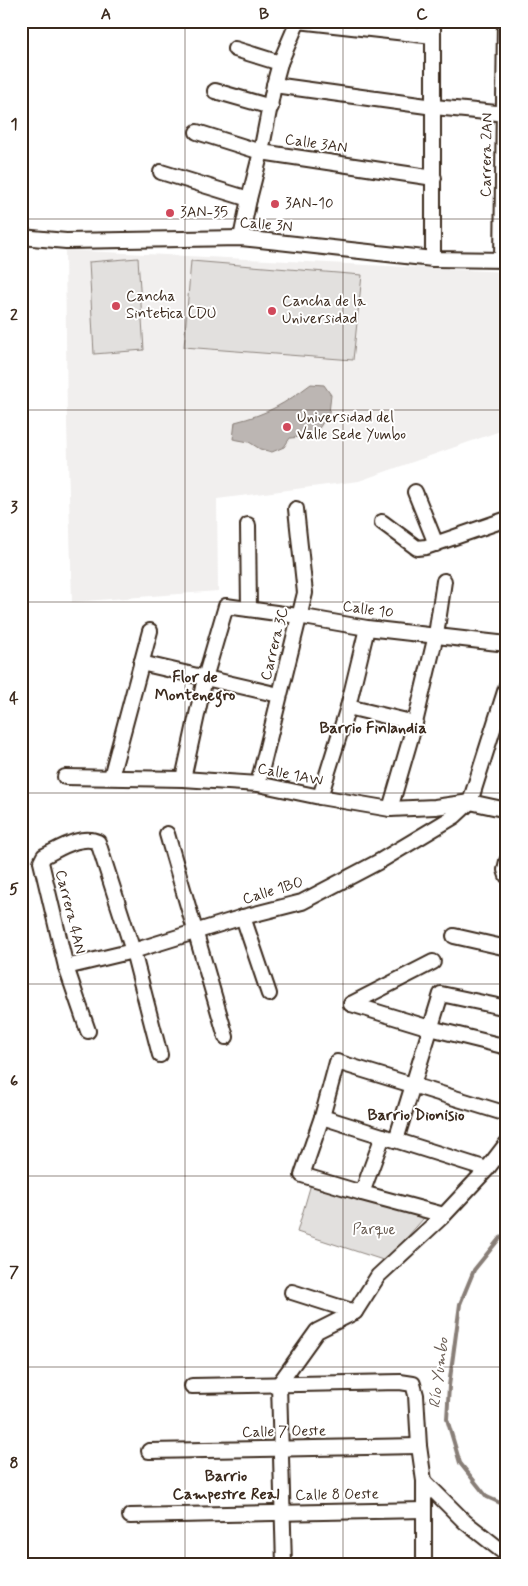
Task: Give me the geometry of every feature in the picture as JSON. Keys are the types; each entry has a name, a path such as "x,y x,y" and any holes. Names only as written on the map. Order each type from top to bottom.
{"street":[{"path":"242,238 249,199 271,107 274,85 280,63 298,21 433,36"},
{"path":"433,259 434,21"},
{"name":"Carrera 2AN","path":"504,259 505,21"},
{"path":"236,49 280,63"},
{"path":"274,85 434,107 505,114"},
{"path":"215,91 271,107"},
{"name":"Calle 3AN","path":"197,132 261,152 434,178"},
{"path":"161,172 249,199"},
{"name":"Calle 3N","path":"21,237 66,241 242,238 433,259 504,259"},
{"path":"415,492 436,544"},
{"name":"Carrera 3C","path":"258,784 305,593 296,509"},
{"path":"382,522 417,548 436,544 507,520"},
{"path":"248,526 249,609"},
{"path":"390,808 415,723 436,635 444,581"},
{"name":"Calle 10","path":"205,678 226,606 366,628 507,644"},
{"path":"320,798 348,707 366,628"},
{"path":"111,777 150,631"},
{"path":"141,663 279,695"},
{"path":"183,779 205,678"},
{"path":"470,802 503,712 507,685"},
{"path":"348,707 415,723"},
{"name":"Calle 1AW","path":"65,777 183,779 258,784 320,798 390,808 435,807 470,802 507,810"},
{"name":"Calle 1BO","path":"66,967 134,951 243,917 302,902 380,861 455,816 470,802"},
{"path":"167,834 226,1037"},
{"name":"Carrera 4AN","path":"88,1031 66,967 41,862 44,856 83,839 91,838 98,842 134,951"},
{"path":"507,861 505,870 507,876"},
{"path":"243,917 269,994"},
{"path":"454,936 507,948"},
{"path":"134,951 160,1055"},
{"path":"433,962 351,1004 430,1028 507,1047"},
{"path":"362,1194 412,1086 441,994 507,1008"},
{"path":"444,1215 362,1194 302,1175 322,1117 337,1062 507,1114"},
{"path":"322,1117 487,1169"},
{"path":"284,1565 278,1384 317,1332 355,1312 378,1276 444,1215 487,1169 507,1143"},
{"path":"292,1292 355,1312"},
{"path":"192,1386 400,1382 413,1384 416,1396 424,1481 424,1565"},
{"name":"Calle 7 Oeste","path":"149,1452 420,1446"},
{"path":"424,1481 465,1522 507,1555"},
{"name":"Calle 8 Oeste","path":"130,1516 424,1510"}],"shaded area":[{"name":"Universidad del Valle Sede Yumbo","path":"65,250 507,272 507,442 503,430 359,481 217,499 218,591 72,602"},
{"path":"311,384 324,385 331,395 329,413 314,436 290,438 284,447 272,452 260,449 249,442 233,439 235,422 257,416 275,407"}],"green space":[{"name":"Cancha Sintetica CDU","path":"138,258 144,350 94,354 89,262"},
{"name":"Cancha de la Universidad","path":"191,261 362,275 353,360 184,347"},
{"name":"Parque","path":"311,1184 424,1218 386,1261 297,1232"}],"waterway":[{"name":"Río Yumbo","path":"507,1234 499,1239 474,1270 460,1304 449,1386 447,1419 460,1463 487,1497 507,1506"}],"place":[{"name":"3AN-10","path":"275,204"},
{"name":"3AN-35","path":"170,213"},
{"name":"Cancha Sintetica CDU","path":"116,306"},
{"name":"Cancha de la Universidad","path":"272,311"},
{"name":"Universidad del Valle Sede Yumbo","path":"287,427"}],"district":[{"name":"Flor de Montenegro","path":"195,686"},
{"name":"Barrio Finlandia","path":"373,728"},
{"name":"Barrio Dionisio","path":"416,1115"},
{"name":"Barrio Campestre Real","path":"226,1485"}]}
